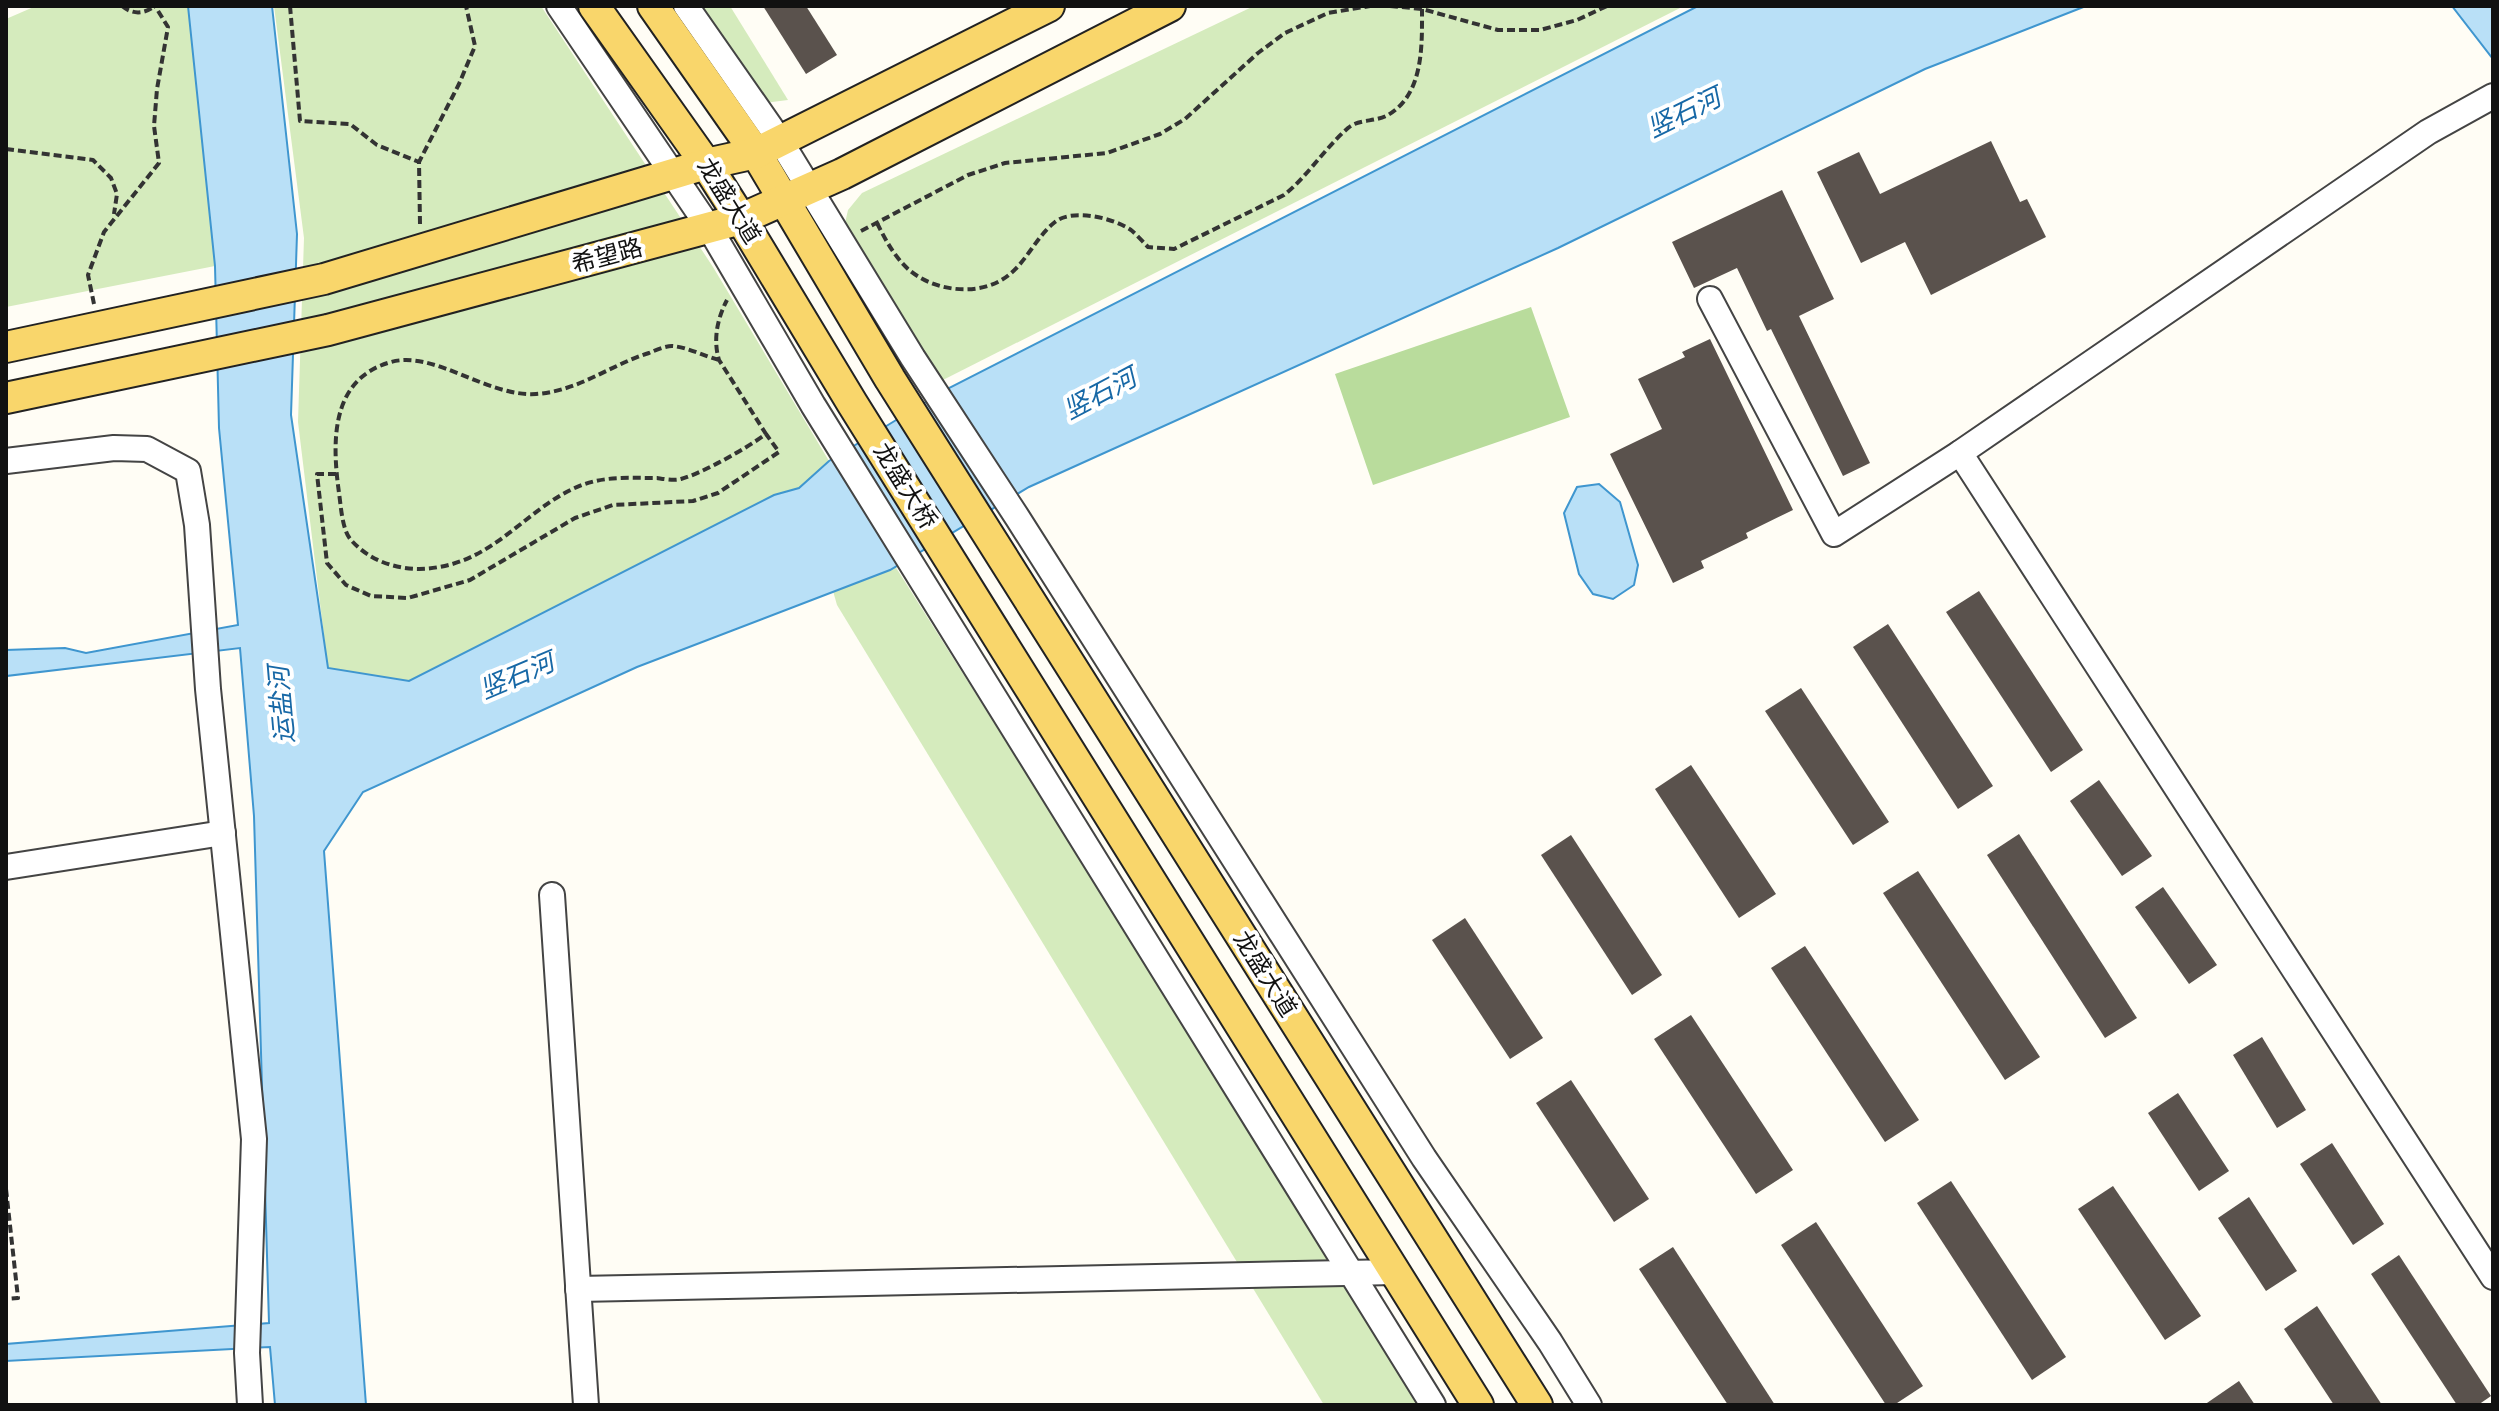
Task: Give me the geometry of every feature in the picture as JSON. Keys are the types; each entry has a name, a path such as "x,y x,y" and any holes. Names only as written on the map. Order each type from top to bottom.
{"main road":[{"name":"龙盛大道","path":"594,6 706,164 852,403"},
{"name":"龙盛大道","path":"653,6 768,147 797,194 890,379"},
{"path":"6,347 324,279 768,147 1049,6"},
{"name":"希望路","path":"6,398 328,330 741,219 842,174 1170,6"},
{"name":"龙盛大桥","path":"890,379 994,542"},
{"name":"龙盛大桥","path":"852,403 958,569"},
{"name":"龙盛大道","path":"994,542 1537,1405"},
{"name":"龙盛大道","path":"958,569 1478,1405"}],"street":[{"path":"559,6 710,229 813,405 1433,1405"},
{"path":"686,6 768,147"},
{"path":"1710,299 1834,534 1960,453 2428,132 2493,96"},
{"path":"797,194 841,242 1415,1144 1550,1342 1589,1405"},
{"path":"6,461 114,448 147,449 188,471 197,525 206,656 254,1139 247,1353 250,1405"},
{"path":"1960,453 2493,1277"},
{"path":"6,867 223,833"},
{"path":"552,895 586,1405"},
{"path":"578,1289 1396,1272"}],"path":[{"path":"99,328 88,275 104,232 114,216 159,163 154,126 168,27 155,6 140,13 122,6"},
{"path":"290,6 300,121 350,124 377,145 419,162"},
{"path":"422,250 419,162 475,46 466,6"},
{"path":"841,242 968,175 1005,163 1107,153 1160,134 1185,119 1258,53 1285,33 1328,13 1370,6"},
{"path":"1390,6 1423,7 1498,30 1540,30 1577,20 1607,6"},
{"path":"877,223 890,248 907,268 928,283 959,289 985,288 1009,276 1055,222 1077,213 1129,229 1148,247 1174,249 1284,195 1296,186 1322,152 1352,124 1386,117 1404,104 1417,79 1423,7"},
{"path":"6,149 93,160 111,178 117,194 114,216"},
{"path":"336,474 317,474 327,563 346,585 371,596 408,598 470,580 575,518 613,505 693,501 718,493 779,452 719,360 715,346 721,311 738,277"},
{"path":"719,360 671,346 631,358 568,390 534,394 503,391 431,363 394,361 366,372 350,390 336,419 336,474 349,538 373,558 407,570 441,567 501,541 557,496 586,484 621,477 680,479 746,449 766,434"},
{"path":"6,1189 18,1298 6,1299"}],"green space":[{"path":"36,6 188,6 215,266 6,307 6,19"},
{"path":"274,6 541,6 713,267 829,461 799,488 774,495 409,681 328,669 298,422 304,238"},
{"path":"696,6 730,6 788,100 757,104"},
{"path":"1254,6 1684,6 937,383 843,232 848,210 862,193"},
{"path":"1531,307 1570,417 1373,485 1335,374"},
{"path":"895,566 1419,1405 1324,1405 837,605 833,591"}],"water":[{"path":"188,6 272,6 297,234 291,415 328,668 409,681 774,495 799,488 829,461 947,389 1698,6 2086,6 1925,69 1558,248 1029,487 890,570 637,667 363,792 324,851 366,1405 275,1405 270,1347 6,1361 6,1344 269,1323 254,816 240,648 6,676 6,650 65,648 86,653 238,625 219,428 215,266"},
{"path":"2452,6 2493,6 2493,59"},
{"path":"1599,484 1620,502 1638,565 1634,585 1613,599 1593,594 1579,574 1564,513 1577,487"}],"building":[{"path":"763,6 806,6 837,55 806,74"},
{"path":"1991,141 2020,202 2027,199 2046,237 1931,295 1905,242 1861,263 1817,172 1859,152 1880,194"},
{"path":"1782,190 1834,299 1799,316 1870,463 1843,476 1771,329 1767,331 1737,268 1694,288 1672,242"},
{"path":"1710,339 1793,510 1746,533 1748,538 1701,561 1704,568 1673,583 1610,454 1662,429 1638,379 1685,357 1682,352"},
{"path":"1979,591 2083,750 2051,772 1946,612"},
{"path":"1888,624 1993,786 1958,809 1853,647"},
{"path":"1801,688 1889,822 1853,845 1765,711"},
{"path":"1691,765 1776,894 1739,918 1655,789"},
{"path":"2099,780 2152,856 2122,876 2070,801"},
{"path":"2019,834 2137,1018 2105,1038 1987,855"},
{"path":"1571,835 1662,975 1632,995 1541,855"},
{"path":"1918,871 2040,1057 2005,1080 1883,893"},
{"path":"2163,887 2217,965 2189,984 2135,907"},
{"path":"1465,918 1543,1038 1510,1059 1432,940"},
{"path":"1805,946 1919,1120 1885,1142 1771,968"},
{"path":"1691,1015 1793,1170 1756,1194 1654,1039"},
{"path":"2262,1037 2306,1110 2277,1128 2233,1055"},
{"path":"1571,1080 1649,1199 1614,1222 1536,1103"},
{"path":"2178,1093 2229,1171 2199,1191 2148,1113"},
{"path":"2332,1143 2384,1224 2353,1245 2300,1164"},
{"path":"1951,1181 2066,1357 2032,1380 1917,1203"},
{"path":"2113,1186 2201,1316 2165,1340 2078,1209"},
{"path":"2249,1197 2297,1271 2266,1291 2218,1218"},
{"path":"1816,1222 1923,1386 1894,1405 1886,1405 1781,1245"},
{"path":"1673,1247 1775,1405 1728,1405 1639,1269"},
{"path":"2399,1255 2491,1396 2478,1405 2457,1405 2371,1274"},
{"path":"2317,1306 2382,1405 2334,1405 2284,1329"},
{"path":"2239,1381 2255,1405 2204,1405"}],"water label":[{"name":"竖石河","path":"1684,113"},
{"name":"竖石河","path":"1100,394"},
{"name":"竖石河","path":"517,676"},
{"name":"运盐河","path":"282,705"}]}
